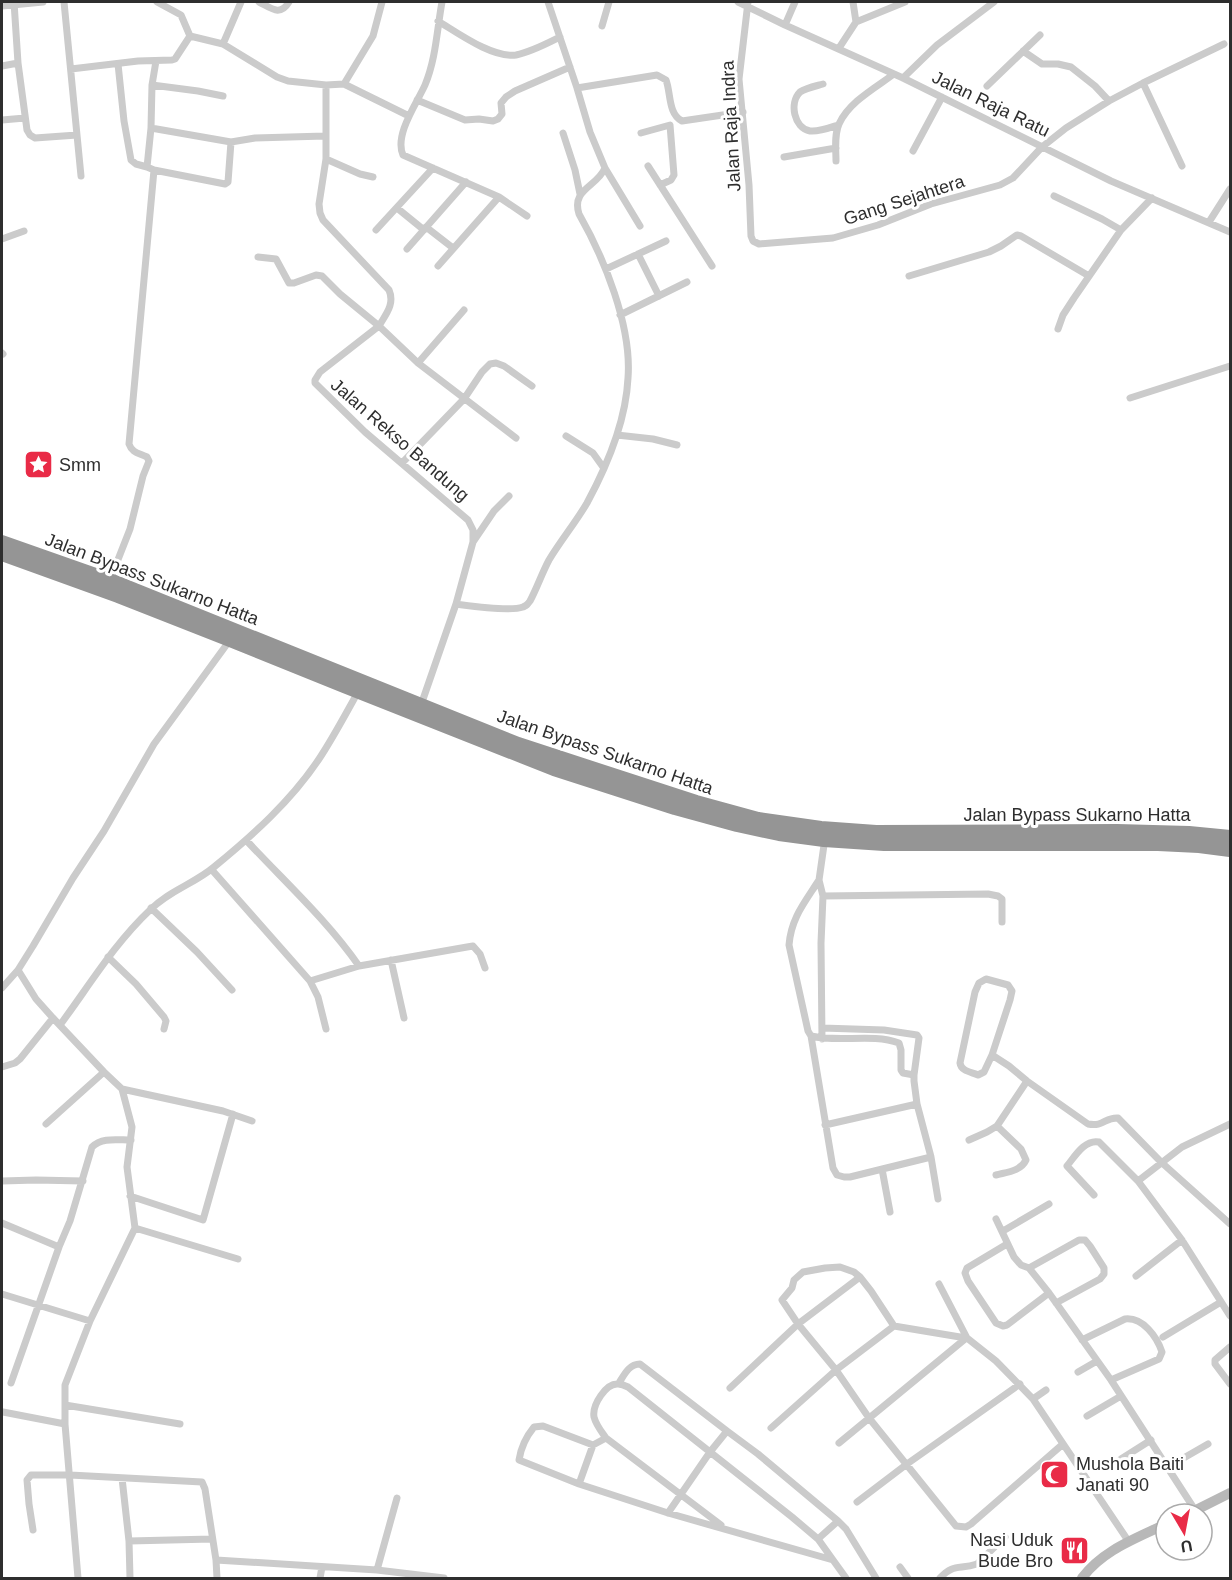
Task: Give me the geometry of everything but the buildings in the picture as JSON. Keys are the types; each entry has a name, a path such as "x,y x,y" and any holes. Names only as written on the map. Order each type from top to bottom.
{"highway":[{"name":"Jalan Bypass Sukarno Hatta","path":"2,542 110,580 518,744 696,802 825,835"},
{"name":"Jalan Bypass Sukarno Hatta","path":"2,554 118,596 554,769 675,808 760,830 825,835 884,844 1110,838 1189,833 1230,837"},
{"name":"Jalan Bypass Sukarno Hatta","path":"1110,838 1230,850"}],"main road":[{"path":"1212,1502 1230,1493"},
{"path":"1082,1578 1102,1557 1154,1530"}],"street":[{"path":"2,6 14,3 43,2"},
{"path":"64,2 81,176"},
{"path":"157,2 181,15 190,36"},
{"path":"223,44 241,2"},
{"path":"259,2 276,10 285,8 289,2"},
{"path":"344,84 373,36 382,2"},
{"path":"442,2 426,83 409,116 400,144 401,149 404,154 432,168 499,197 527,216"},
{"path":"548,2 578,88 590,132 605,168 640,226"},
{"path":"602,26 609,2"},
{"name":"Jalan Raja Ratu","path":"742,2 942,96 1111,181 1230,232"},
{"name":"Jalan Raja Indra","path":"742,2 740,79 742,112 751,236 753,241 759,244"},
{"path":"785,24 795,2"},
{"path":"854,2 856,22"},
{"path":"840,48 856,22 905,2"},
{"path":"903,78 937,45 994,2"},
{"path":"14,3 18,63 27,130 35,138 76,135"},
{"path":"438,21 494,52 505,55 529,51 560,38"},
{"path":"987,86 1040,35"},
{"path":"71,69 175,59 190,36"},
{"path":"190,36 223,44 277,77 288,81 326,85 344,84 409,116"},
{"name":"Gang Sejahtera","path":"759,244 833,237 878,225 930,204 1000,185 1012,178 1042,147 1066,128 1109,101 1224,44"},
{"path":"1023,51 1039,63 1071,67 1109,101"},
{"path":"110,580 130,529 149,461 147,457 130,449 129,444 150,168 152,85 156,61"},
{"path":"2,66 18,63"},
{"path":"118,64 131,160 136,164 225,184 228,182 231,142"},
{"path":"417,100 465,120 493,121 501,114 501,104 506,97 570,67"},
{"path":"836,161 838,125 853,105 894,74"},
{"path":"578,88 657,75 666,80 673,114 682,121 742,112"},
{"path":"1143,83 1182,166"},
{"path":"823,84 803,90 798,95 794,105 797,122 802,128 816,131 838,125"},
{"path":"152,85 198,90 223,96"},
{"path":"326,85 326,159 320,213 323,220 389,290 392,297 391,306 379,326"},
{"path":"912,151 942,96"},
{"path":"660,185 671,180 674,175 670,125 675,116"},
{"path":"2,120 25,118"},
{"path":"640,133 670,125"},
{"path":"151,128 231,142 255,138 325,136"},
{"path":"563,133 580,194"},
{"path":"784,157 836,148"},
{"path":"326,159 360,174 373,177"},
{"path":"648,166 712,266"},
{"path":"376,230 432,168"},
{"path":"456,604 480,607 517,608 526,606 548,562 586,503 617,435 628,377 627,346 606,269 579,214 577,201 580,194 604,172 605,168"},
{"path":"407,249 466,182"},
{"path":"1209,222 1230,189"},
{"path":"1054,196 1121,230"},
{"path":"438,266 499,197"},
{"path":"1058,329 1063,315 1121,230 1152,198"},
{"path":"397,208 453,248"},
{"path":"2,239 24,231"},
{"path":"909,276 996,249 1017,235 1089,276"},
{"path":"606,269 666,241"},
{"path":"638,254 659,296"},
{"path":"258,257 276,259 289,283 316,275 322,276 418,363 516,438"},
{"path":"620,315 687,282"},
{"path":"418,363 464,310"},
{"name":"Jalan Rekso Bandung","path":"379,326 320,372 315,383 365,432 468,520 473,530 473,542"},
{"path":"402,463 464,399 490,364 496,363 504,366 532,386"},
{"path":"1130,398 1230,366"},
{"path":"617,435 653,439 677,445"},
{"path":"566,436 593,453 603,467"},
{"path":"421,705 456,604 473,542 508,496"},
{"path":"2,988 18,970 73,878 105,831 154,744 230,640"},
{"path":"60,1025 108,957 151,908 164,897 212,870 282,805 318,760 358,692"},
{"path":"822,1039 823,897 819,880 825,835"},
{"path":"246,840 322,921 359,966"},
{"path":"212,870 310,981 318,997 326,1029"},
{"path":"819,880 796,916 790,931 789,945 811,1036 833,1168 837,1175 850,1177 931,1157"},
{"path":"823,897 988,894 1002,899 1002,922"},
{"path":"151,908 197,952 232,990"},
{"path":"310,981 359,966 474,946 485,968"},
{"path":"108,957 161,1013 165,1021 164,1029"},
{"path":"392,960 405,1018"},
{"path":"18,970 36,999 122,1089 132,1127 127,1167 135,1228 90,1321 65,1386 65,1424 78,1578"},
{"path":"986,979 1008,985 1012,991 992,1055 984,1072 978,1075 960,1066 975,992 979,983 986,979"},
{"path":"2,1067 20,1059 53,1018"},
{"path":"822,1028 884,1030 917,1035 919,1038 914,1075 917,1104 931,1157 938,1199"},
{"path":"811,1036 822,1039 896,1041 901,1046 901,1070 903,1073 914,1075"},
{"path":"992,1055 1088,1125 1096,1126 1112,1118 1118,1118 1161,1162 1230,1224"},
{"path":"46,1124 104,1072"},
{"path":"969,1140 997,1126 1027,1081"},
{"path":"122,1089 233,1114 252,1122"},
{"path":"825,1125 917,1104"},
{"path":"130,1196 203,1220 233,1114"},
{"path":"1138,1181 1182,1147 1230,1124"},
{"path":"996,1175 1021,1167 1026,1160 1021,1149 997,1126"},
{"path":"11,1383 70,1221 93,1146 104,1140 131,1140"},
{"path":"1094,1195 1067,1166 1076,1154 1094,1140 1099,1142 1138,1181 1182,1240 1230,1316"},
{"path":"882,1169 890,1212"},
{"path":"2,1181 82,1181"},
{"path":"1003,1231 1048,1204"},
{"path":"996,1219 1014,1257 1029,1268 1049,1293 1111,1380 1168,1467 1186,1502"},
{"path":"2,1223 59,1247"},
{"path":"135,1228 238,1259"},
{"path":"1029,1268 1079,1240 1085,1240 1090,1246 1104,1268 1104,1274 1100,1279 1056,1303"},
{"path":"1136,1276 1182,1240"},
{"path":"1007,1244 967,1268 964,1273 996,1323 1007,1325 1049,1293"},
{"path":"894,1326 860,1277 840,1267 809,1270 798,1275 792,1288 782,1300 798,1324 836,1370 869,1418 953,1522 966,1527 1063,1444"},
{"path":"730,1388 798,1324 860,1277"},
{"path":"939,1284 966,1339"},
{"path":"2,1294 90,1321"},
{"path":"1163,1337 1221,1302"},
{"path":"1082,1340 1125,1319 1133,1318 1139,1321 1159,1343 1162,1353 1159,1359 1111,1380"},
{"path":"771,1428 836,1370 894,1326 960,1337 996,1361 1033,1399 1129,1542"},
{"path":"839,1443 966,1339"},
{"path":"1230,1347 1218,1356 1215,1364 1230,1384"},
{"path":"1078,1372 1097,1361"},
{"path":"726,1529 606,1438 598,1428 594,1415 595,1404 612,1385 619,1383 634,1364 640,1364 758,1454 838,1521 846,1529 876,1578"},
{"path":"619,1383 628,1387 818,1539 846,1578"},
{"path":"857,1502 1020,1384"},
{"path":"1033,1399 1046,1390"},
{"path":"1087,1416 1121,1396"},
{"path":"64,1405 180,1424"},
{"path":"3,1412 65,1424"},
{"path":"593,1445 543,1426 534,1427 526,1437 519,1460 579,1484 668,1513 834,1560"},
{"path":"668,1513 680,1493 727,1431"},
{"path":"579,1484 593,1445 606,1438"},
{"path":"1121,1459 1151,1440"},
{"path":"1168,1467 1208,1444"},
{"path":"33,1530 27,1480 34,1475 202,1482 205,1489 217,1578"},
{"path":"122,1478 129,1541 130,1578"},
{"path":"376,1570 397,1498"},
{"path":"818,1539 838,1521"},
{"path":"939,1578 953,1567 977,1564 1005,1537"},
{"path":"129,1541 212,1539"},
{"path":"216,1560 376,1570 444,1578"},
{"path":"320,1578 322,1567"},
{"path":"900,1567 908,1578"}],"place":[{"name":"Smm","path":"38,465"},
{"name":"Mushola Baiti Janati 90","path":"1055,1474"},
{"name":"Nasi Uduk Bude Bro","path":"1074,1550"}]}
